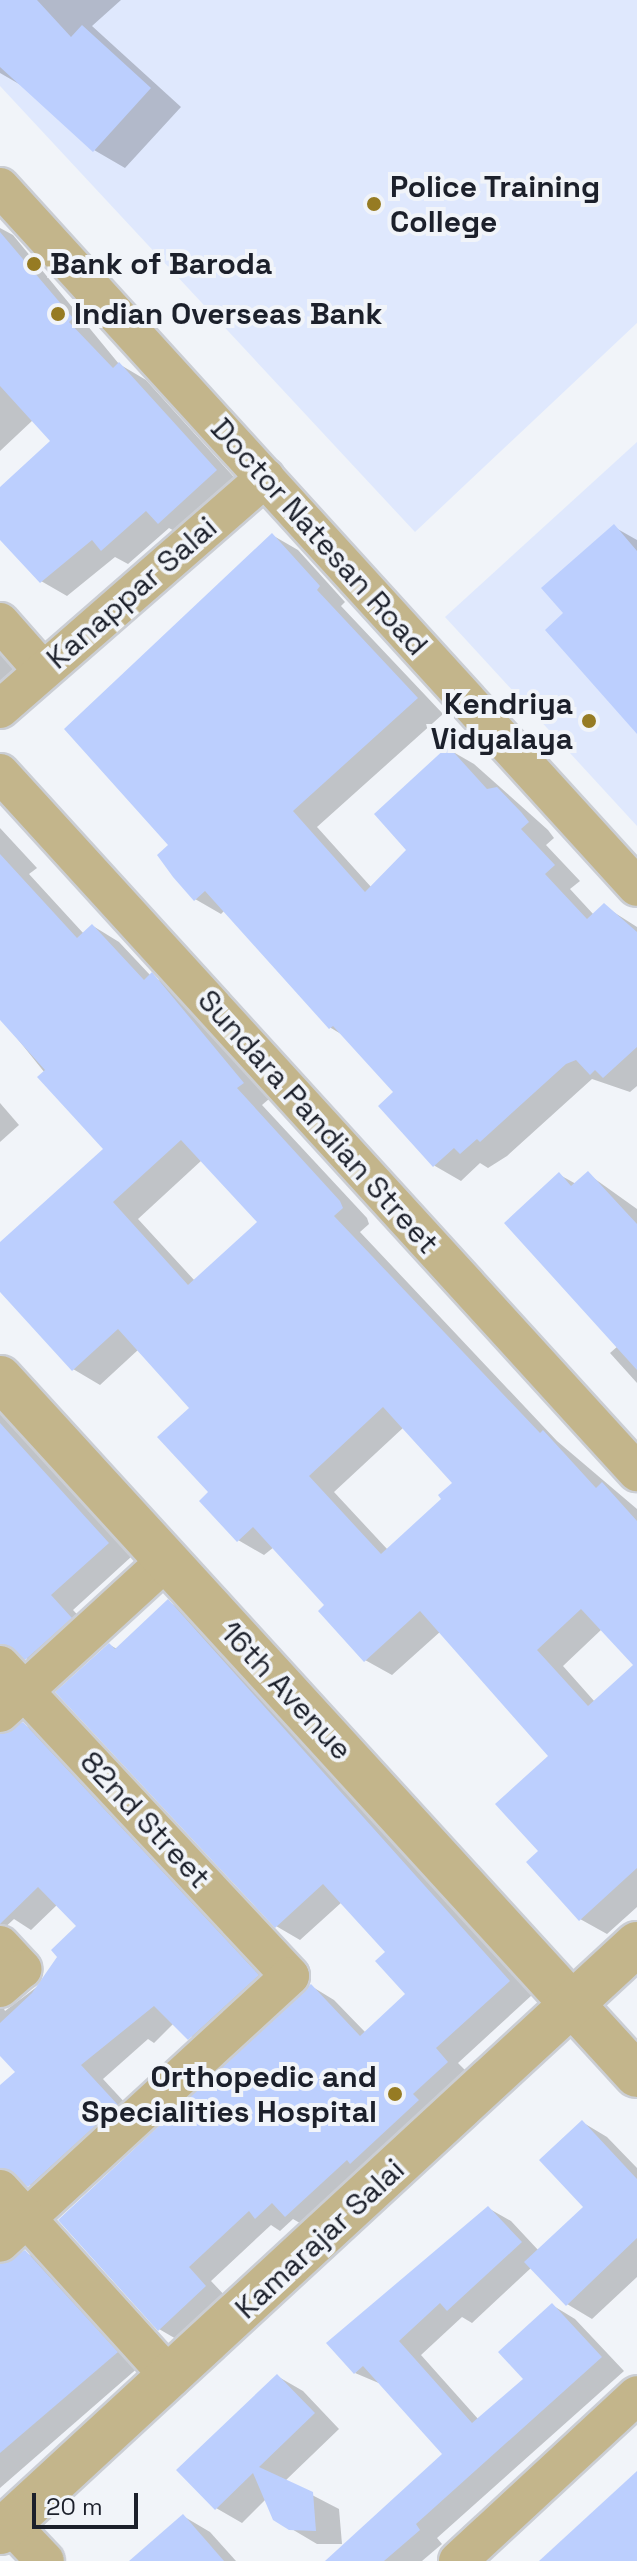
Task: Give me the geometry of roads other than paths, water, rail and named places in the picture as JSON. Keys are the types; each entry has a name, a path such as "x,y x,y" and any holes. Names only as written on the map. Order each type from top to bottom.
{"street":[{"name":"Doctor Natesan Road","path":"0,187 637,887"},
{"name":"Kanappar Salai","path":"0,709 265,478"},
{"path":"0,622 43,671"},
{"name":"Sundara Pandian Street","path":"0,773 637,1472"},
{"name":"16th Avenue","path":"0,1378 637,2075"},
{"path":"8,1689 167,1560"},
{"name":"82nd Street","path":"8,1689 290,1976 14,2230"},
{"name":"Kamarajar Salai","path":"5,2528 171,2378 637,1944"},
{"path":"0,1945 22,1969 0,1988"},
{"path":"0,2189 14,2230 171,2378"},
{"path":"458,2561 637,2395"},
{"path":"5,2528 45,2561"}],"place":[{"name":"Police Training College","path":"374,204"},
{"name":"Bank of Baroda","path":"34,264"},
{"name":"Indian Overseas Bank","path":"58,314"},
{"name":"Kendriya Vidyalaya","path":"589,721"},
{"name":"Orthopedic and Specialities Hospital","path":"395,2094"}]}
